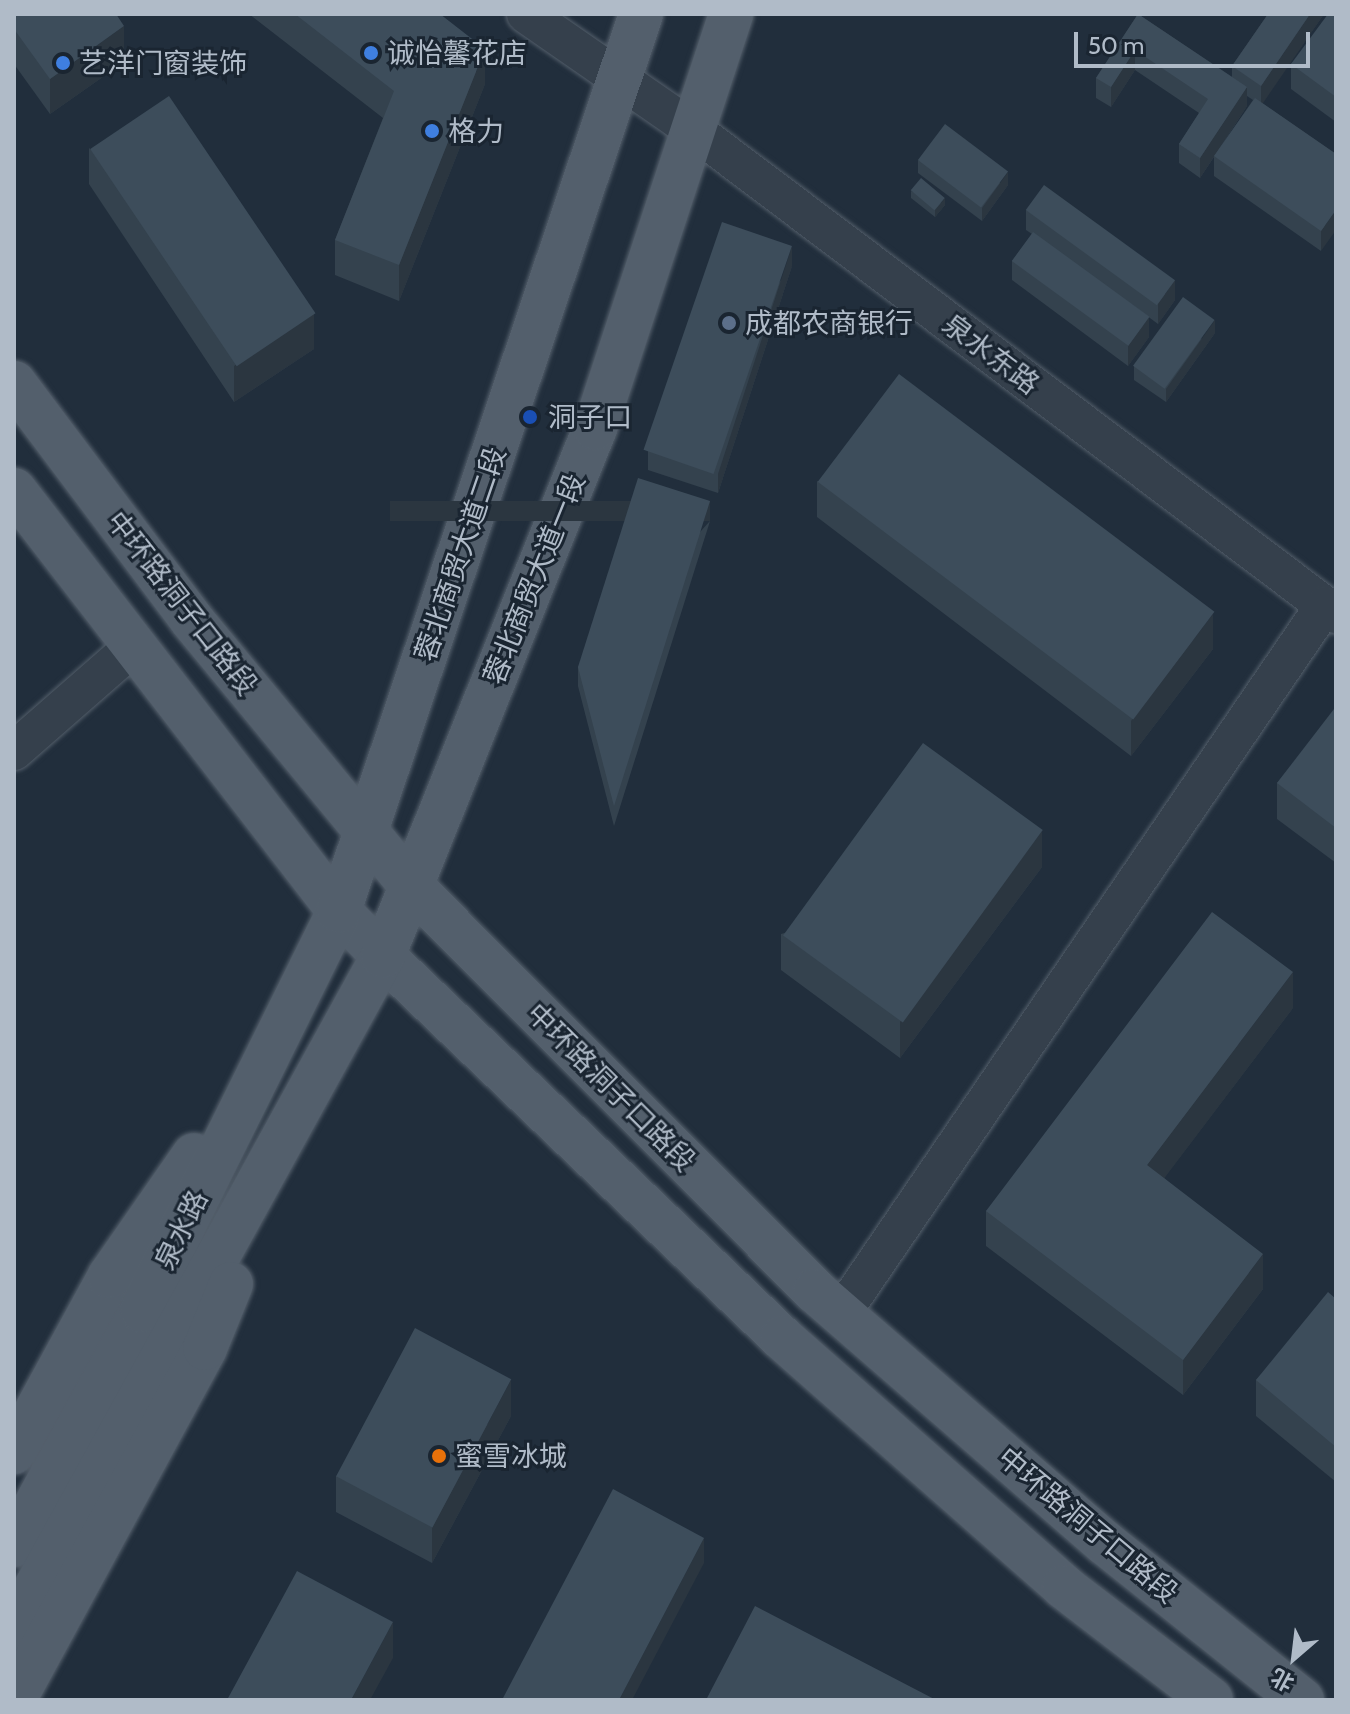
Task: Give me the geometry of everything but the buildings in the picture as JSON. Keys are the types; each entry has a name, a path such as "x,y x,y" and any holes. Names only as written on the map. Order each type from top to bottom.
{"main road":[{"name":"蓉北商贸大道二段","path":"339,911 641,14"},
{"name":"蓉北商贸大道一段","path":"319,1074 383,956 595,428 731,14"},
{"name":"中环路洞子口路段","path":"14,383 191,619 366,826 411,886 841,1314 1105,1543 1302,1700"},
{"path":"14,490 339,911 383,956 782,1338 1064,1587 1211,1700"},
{"name":"泉水路","path":"14,1545 161,1318 276,1038 339,911"},
{"path":"14,1452 110,1276 276,1038"},
{"path":"14,1627 161,1318 319,1074"},
{"path":"14,1700 205,1348 319,1074"}],"street":[{"name":"泉水东路","path":"526,14 695,131 1330,609"},
{"path":"841,1314 1330,609"},
{"path":"14,751 133,647"}],"place":[{"name":"诚怡馨花店","path":"371,53"},
{"name":"艺洋门窗装饰","path":"63,63"},
{"name":"格力","path":"432,131"},
{"name":"成都农商银行","path":"729,323"},
{"name":"洞子口","path":"530,417"},
{"name":"蜜雪冰城","path":"439,1456"}]}
